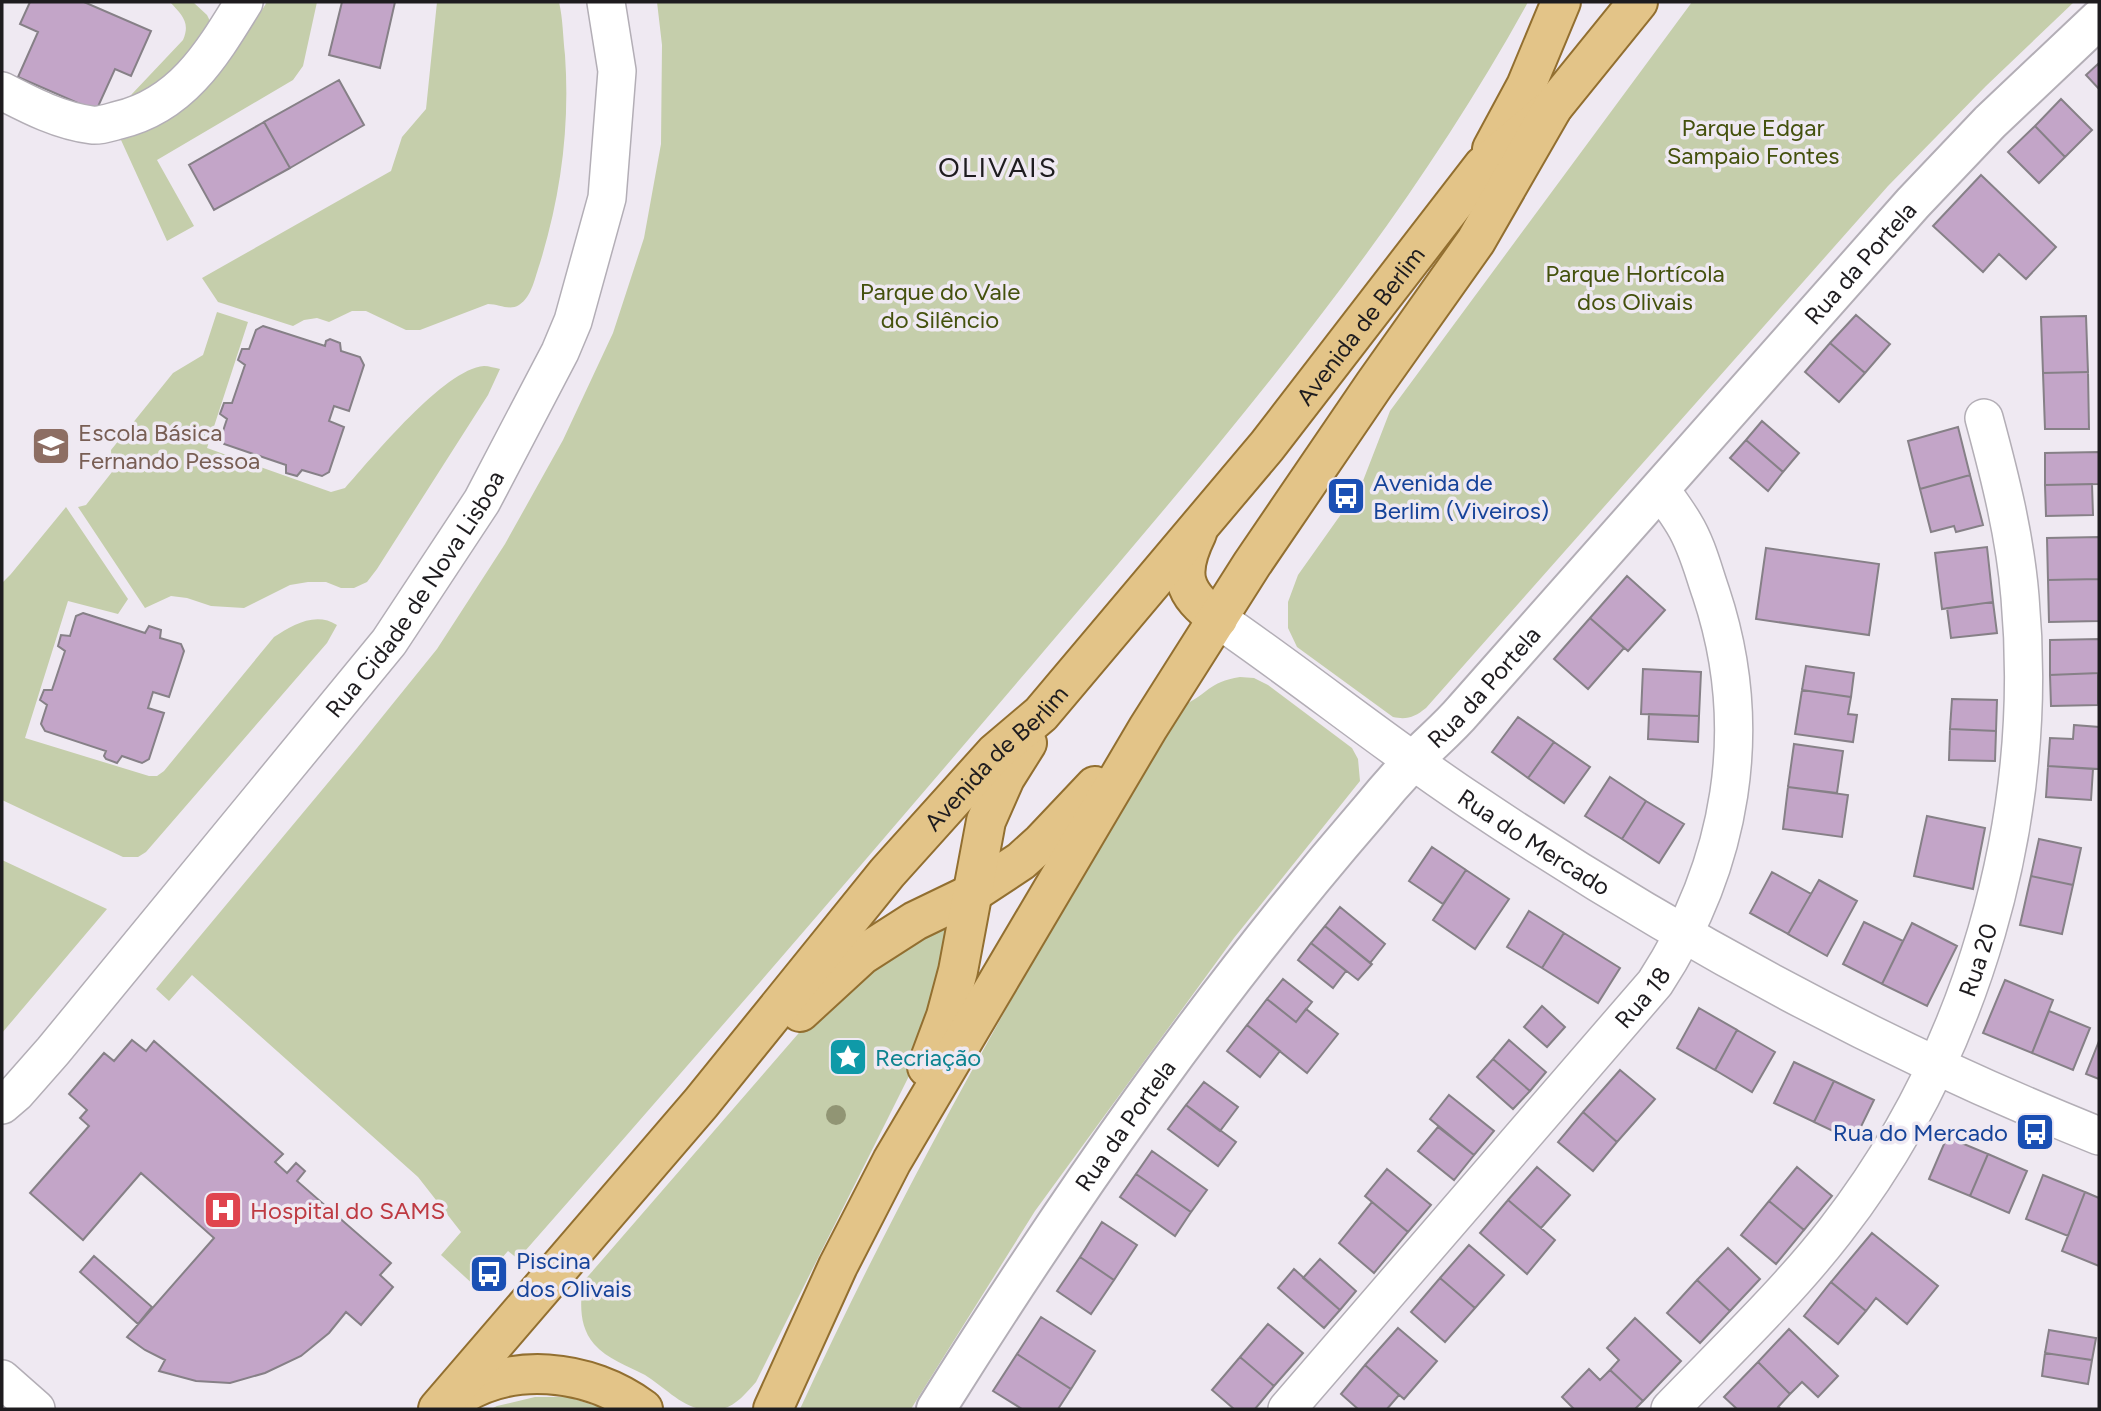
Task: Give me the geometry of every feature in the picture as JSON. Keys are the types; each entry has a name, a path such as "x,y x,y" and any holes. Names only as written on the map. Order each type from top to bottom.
{"main road":[{"path":"1483,166 1525,86 1561,2"},
{"name":"Avenida de Berlim","path":"1148,728 1252,564 1476,241 1553,107 1638,2"},
{"name":"Avenida de Berlim","path":"440,1409 701,1103 887,873 995,753 1041,714 1267,446 1483,166 1553,107"},
{"path":"1203,522 1187,559 1185,578 1195,601 1219,619"},
{"path":"892,1161 946,1016 958,971 983,832 994,800 1029,741 1041,714"},
{"path":"701,1103 862,955 915,921 971,894 1021,861 1148,728"},
{"path":"772,1409 838,1266 892,1161 1148,728"},
{"path":"440,1409 484,1385 512,1376 543,1374 573,1376 601,1385 643,1409"}],"street":[{"path":"2,91 50,115 95,125 143,114 184,86 223,36 244,2"},
{"name":"Rua Cidade de Nova Lisboa","path":"6,1105 388,642 482,501 560,352 573,321 607,198 617,71 607,2"},
{"name":"Rua da Portela","path":"936,1409 1084,1180 1153,1084 1297,897 1413,761 1465,710 1898,220 1980,132 2099,19"},
{"name":"Rua 20","path":"1670,1409 1791,1283 1837,1228 1878,1169 1934,1066 1964,1000 1980,955 2010,837 2022,729 2024,657 2012,537 1984,418"},
{"name":"Rua 18","path":"1286,1409 1655,983 1684,934 1707,875 1727,805 1733,757 1734,697 1716,608 1700,559 1685,525 1660,489"},
{"name":"Rua do Mercado","path":"1219,619 1413,761 1577,871 1684,934 1774,985 1934,1066 2099,1136"},
{"path":"2,1379 34,1409"}],"green space":[{"path":"170,2 193,2 207,15 212,25 186,71 114,113 183,40 185,23"},
{"path":"267,2 317,2 303,66 293,80 157,160 194,226 167,241 121,140 168,119 206,86 239,45"},
{"path":"437,2 559,2 566,82 565,134 553,212 535,280 527,297 515,307 488,304 420,330 406,330 366,311 352,311 329,322 317,318 304,320 293,326 218,302 202,278 391,171 402,137 426,109"},
{"name":"Parque do Vale do Silêncio","path":"657,2 1528,2 1478,89 1423,173 1366,255 1243,414 917,799 585,1183 518,1259 508,1251 476,1287 441,1255 461,1232 418,1177 192,975 169,1001 156,989 437,649 505,544 563,440 613,333 644,238 661,144 662,45"},
{"name":"Parque Edgar Sampaio Fontes","path":"1692,2 2074,2 1986,86 1888,186 1426,708 1411,717 1393,717 1297,647 1288,628 1288,602 1298,575 1361,486 1390,411"},
{"path":"217,312 248,322 207,448 331,492 345,488 390,437 449,382 468,371 484,366 500,369 488,395 367,582 354,588 341,588 326,582 290,585 244,608 211,606 171,596 145,608 78,507 86,505 112,472 111,450 173,373 203,355"},
{"path":"66,507 128,599 118,614 68,601 25,738 149,776 157,776 164,771 274,637 296,624 313,619 337,625 327,643 146,852 138,857 123,857 2,800 2,583"},
{"path":"1240,677 1254,678 1268,685 1352,748 1358,759 1360,781 1234,938 1035,1211 911,1409 800,1409 888,1229 982,1052 1184,705 1221,682"},
{"path":"2,860 107,909 2,1033"},
{"path":"955,919 921,1052 756,1382 732,1405 717,1410 700,1409 686,1404 645,1375 599,1349 589,1337 583,1322 583,1282 817,1012 864,973"},
{"path":"535,1397 568,1397 606,1409 491,1409"}],"building":[{"path":"30,2 84,2 151,31 131,76 115,69 96,111 18,77 38,32 20,24"},
{"path":"342,2 395,2 380,68 329,55"},
{"path":"2099,63 2099,89 2086,75"},
{"path":"339,80 364,125 290,168 264,122"},
{"path":"2061,99 2092,130 2065,157 2035,126"},
{"path":"264,122 290,168 214,210 189,165"},
{"path":"2035,126 2065,157 2039,183 2008,152"},
{"path":"1981,175 2056,247 2026,279 1999,254 1983,272 1933,226"},
{"path":"1856,315 1890,344 1865,373 1830,343"},
{"path":"2086,316 2088,372 2043,373 2041,317"},
{"path":"263,326 325,346 330,339 340,343 341,351 360,357 364,365 349,411 334,406 329,421 344,427 329,472 322,476 302,470 297,476 286,473 286,465 224,444 221,437 227,419 220,414 224,403 232,403 245,365 238,360 242,349 249,349 256,330"},
{"path":"1830,343 1865,373 1839,402 1805,372"},
{"path":"2088,372 2089,429 2045,429 2043,373"},
{"path":"1762,421 1799,453 1783,472 1746,440"},
{"path":"1958,427 1970,475 1920,489 1908,441"},
{"path":"1746,440 1783,472 1768,491 1730,458"},
{"path":"2099,452 2099,484 2045,485 2045,453"},
{"path":"1970,475 1983,525 1956,532 1954,526 1931,532 1920,489"},
{"path":"2092,484 2093,515 2046,516 2045,485"},
{"path":"2099,537 2099,579 2048,580 2047,538"},
{"path":"1987,547 1993,602 1942,609 1935,553"},
{"path":"1766,548 1879,564 1869,635 1756,619"},
{"path":"1627,576 1665,610 1628,651 1590,618"},
{"path":"2099,579 2099,621 2049,622 2048,580"},
{"path":"1993,602 1997,633 1951,638 1947,608"},
{"path":"83,613 145,633 149,626 161,630 160,638 181,644 184,651 169,697 153,692 148,708 164,713 149,759 142,763 122,756 117,763 106,759 106,751 45,731 41,724 47,705 40,700 44,690 52,690 65,651 58,646 61,635 70,636 76,616"},
{"path":"1590,618 1624,648 1588,689 1554,659"},
{"path":"2099,639 2099,673 2050,675 2050,640"},
{"path":"1806,666 1854,673 1851,697 1802,690"},
{"path":"1643,669 1701,672 1699,716 1641,714"},
{"path":"2098,673 2098,705 2051,706 2050,675"},
{"path":"1802,690 1851,697 1848,714 1857,715 1853,742 1795,734"},
{"path":"1952,699 1997,700 1996,731 1950,729"},
{"path":"1649,714 1699,716 1698,742 1648,739"},
{"path":"1518,717 1554,742 1528,778 1492,752"},
{"path":"2074,725 2099,727 2099,769 2048,766 2050,738 2073,739"},
{"path":"1950,729 1996,731 1995,761 1949,760"},
{"path":"1554,742 1590,767 1564,803 1528,778"},
{"path":"1794,744 1843,751 1837,793 1788,787"},
{"path":"2048,766 2093,769 2091,800 2046,797"},
{"path":"1610,777 1646,801 1622,839 1585,816"},
{"path":"1788,787 1848,795 1842,837 1783,829"},
{"path":"1646,801 1684,824 1659,863 1622,839"},
{"path":"1927,816 1985,828 1973,889 1914,876"},
{"path":"2039,839 2081,848 2073,885 2031,876"},
{"path":"1432,847 1466,870 1443,904 1409,881"},
{"path":"1466,870 1509,899 1475,949 1433,920"},
{"path":"1772,872 1811,894 1788,934 1750,913"},
{"path":"2031,876 2073,885 2062,934 2020,925"},
{"path":"1819,880 1857,901 1827,956 1788,934"},
{"path":"1340,907 1385,944 1370,963 1325,926"},
{"path":"1529,911 1564,933 1542,968 1507,947"},
{"path":"1864,922 1903,941 1882,984 1843,964"},
{"path":"1912,923 1957,946 1927,1006 1882,984"},
{"path":"1325,926 1372,964 1358,980 1311,943"},
{"path":"1564,933 1620,968 1598,1003 1542,968"},
{"path":"1311,943 1346,971 1333,988 1298,960"},
{"path":"1283,979 1312,1002 1296,1022 1267,999"},
{"path":"2005,980 2053,1000 2032,1053 1983,1033"},
{"path":"1267,999 1296,1022 1306,1009 1338,1034 1307,1073 1247,1025"},
{"path":"1542,1006 1565,1027 1547,1047 1524,1027"},
{"path":"1699,1008 1737,1030 1715,1070 1677,1048"},
{"path":"2049,1011 2090,1028 2073,1070 2032,1053"},
{"path":"1247,1025 1280,1051 1260,1077 1227,1051"},
{"path":"1737,1030 1775,1052 1752,1092 1715,1070"},
{"path":"132,1040 146,1051 154,1041 283,1154 275,1162 287,1173 296,1163 305,1171 297,1181 391,1263 380,1275 393,1287 361,1325 346,1312 329,1333 301,1356 265,1373 230,1383 196,1381 159,1371 165,1360 127,1337 214,1238 141,1173 83,1240 30,1193 89,1126 80,1118 87,1110 69,1094 104,1053 114,1061"},
{"path":"1509,1040 1546,1072 1530,1091 1493,1059"},
{"path":"2099,1041 2099,1079 2086,1074"},
{"path":"1493,1059 1530,1091 1513,1109 1477,1077"},
{"path":"1794,1062 1834,1081 1814,1122 1774,1103"},
{"path":"1620,1070 1655,1099 1617,1142 1583,1112"},
{"path":"1834,1081 1874,1100 1854,1141 1814,1122"},
{"path":"1204,1082 1238,1107 1220,1131 1186,1105"},
{"path":"1449,1095 1494,1131 1474,1155 1430,1119"},
{"path":"1186,1105 1236,1142 1218,1166 1168,1129"},
{"path":"1583,1112 1617,1142 1593,1171 1558,1142"},
{"path":"1438,1127 1474,1155 1454,1180 1418,1151"},
{"path":"1947,1137 1988,1154 1970,1196 1929,1179"},
{"path":"1152,1151 1207,1190 1191,1212 1136,1174"},
{"path":"1988,1154 2027,1171 2009,1213 1970,1196"},
{"path":"1537,1167 1570,1195 1541,1228 1508,1200"},
{"path":"1797,1167 1832,1196 1804,1230 1769,1201"},
{"path":"1387,1169 1431,1205 1408,1232 1365,1196"},
{"path":"1136,1174 1191,1212 1175,1236 1120,1197"},
{"path":"2043,1175 2085,1192 2068,1236 2026,1219"},
{"path":"2085,1192 2099,1198 2099,1266 2062,1251"},
{"path":"1508,1200 1555,1240 1527,1274 1480,1233"},
{"path":"1769,1201 1804,1230 1776,1264 1741,1235"},
{"path":"1372,1202 1408,1232 1374,1273 1339,1243"},
{"path":"1102,1222 1137,1245 1114,1280 1080,1257"},
{"path":"1872,1233 1938,1286 1907,1324 1876,1298 1866,1311 1831,1282"},
{"path":"1469,1245 1504,1275 1475,1308 1440,1278"},
{"path":"1728,1248 1760,1279 1730,1311 1697,1280"},
{"path":"94,1256 152,1307 138,1324 80,1272"},
{"path":"1080,1257 1114,1280 1091,1314 1057,1291"},
{"path":"1320,1259 1356,1291 1340,1310 1303,1278"},
{"path":"1294,1269 1340,1310 1324,1328 1278,1288"},
{"path":"1440,1278 1475,1308 1445,1342 1411,1312"},
{"path":"1697,1280 1730,1311 1700,1343 1667,1313"},
{"path":"1831,1282 1866,1311 1838,1344 1804,1316"},
{"path":"1041,1317 1095,1351 1071,1389 1017,1354"},
{"path":"1635,1318 1681,1361 1643,1401 1610,1370 1619,1360 1607,1348"},
{"path":"1268,1324 1303,1353 1274,1386 1240,1357"},
{"path":"1398,1328 1437,1361 1404,1399 1365,1365"},
{"path":"1789,1329 1838,1376 1818,1397 1802,1382 1790,1394 1758,1362"},
{"path":"2049,1330 2096,1338 2092,1360 2045,1353"},
{"path":"2045,1353 2092,1360 2088,1384 2042,1376"},
{"path":"1017,1354 1071,1389 1058,1409 1022,1409 993,1391"},
{"path":"1240,1357 1274,1386 1255,1409 1234,1409 1212,1390"},
{"path":"1758,1362 1790,1394 1778,1407 1781,1409 1737,1409 1724,1397"},
{"path":"1365,1365 1399,1395 1387,1409 1358,1409 1341,1394"},
{"path":"1589,1369 1600,1380 1610,1370 1643,1401 1635,1409 1574,1409 1562,1397"}],"place":[{"name":"Escola Básica Fernando Pessoa","path":"51,446"},
{"name":"Avenida de Berlim (Viveiros)","path":"1346,496"},
{"name":"Recriação","path":"848,1057"},
{"name":"Rua do Mercado","path":"2035,1132"},
{"name":"Hospital do SAMS","path":"223,1210"},
{"name":"Piscina dos Olivais","path":"489,1274"}],"district":[{"name":"OLIVAIS","path":"998,167"}],"park label":[{"name":"Parque Hortícola dos Olivais","path":"1635,287"}]}
